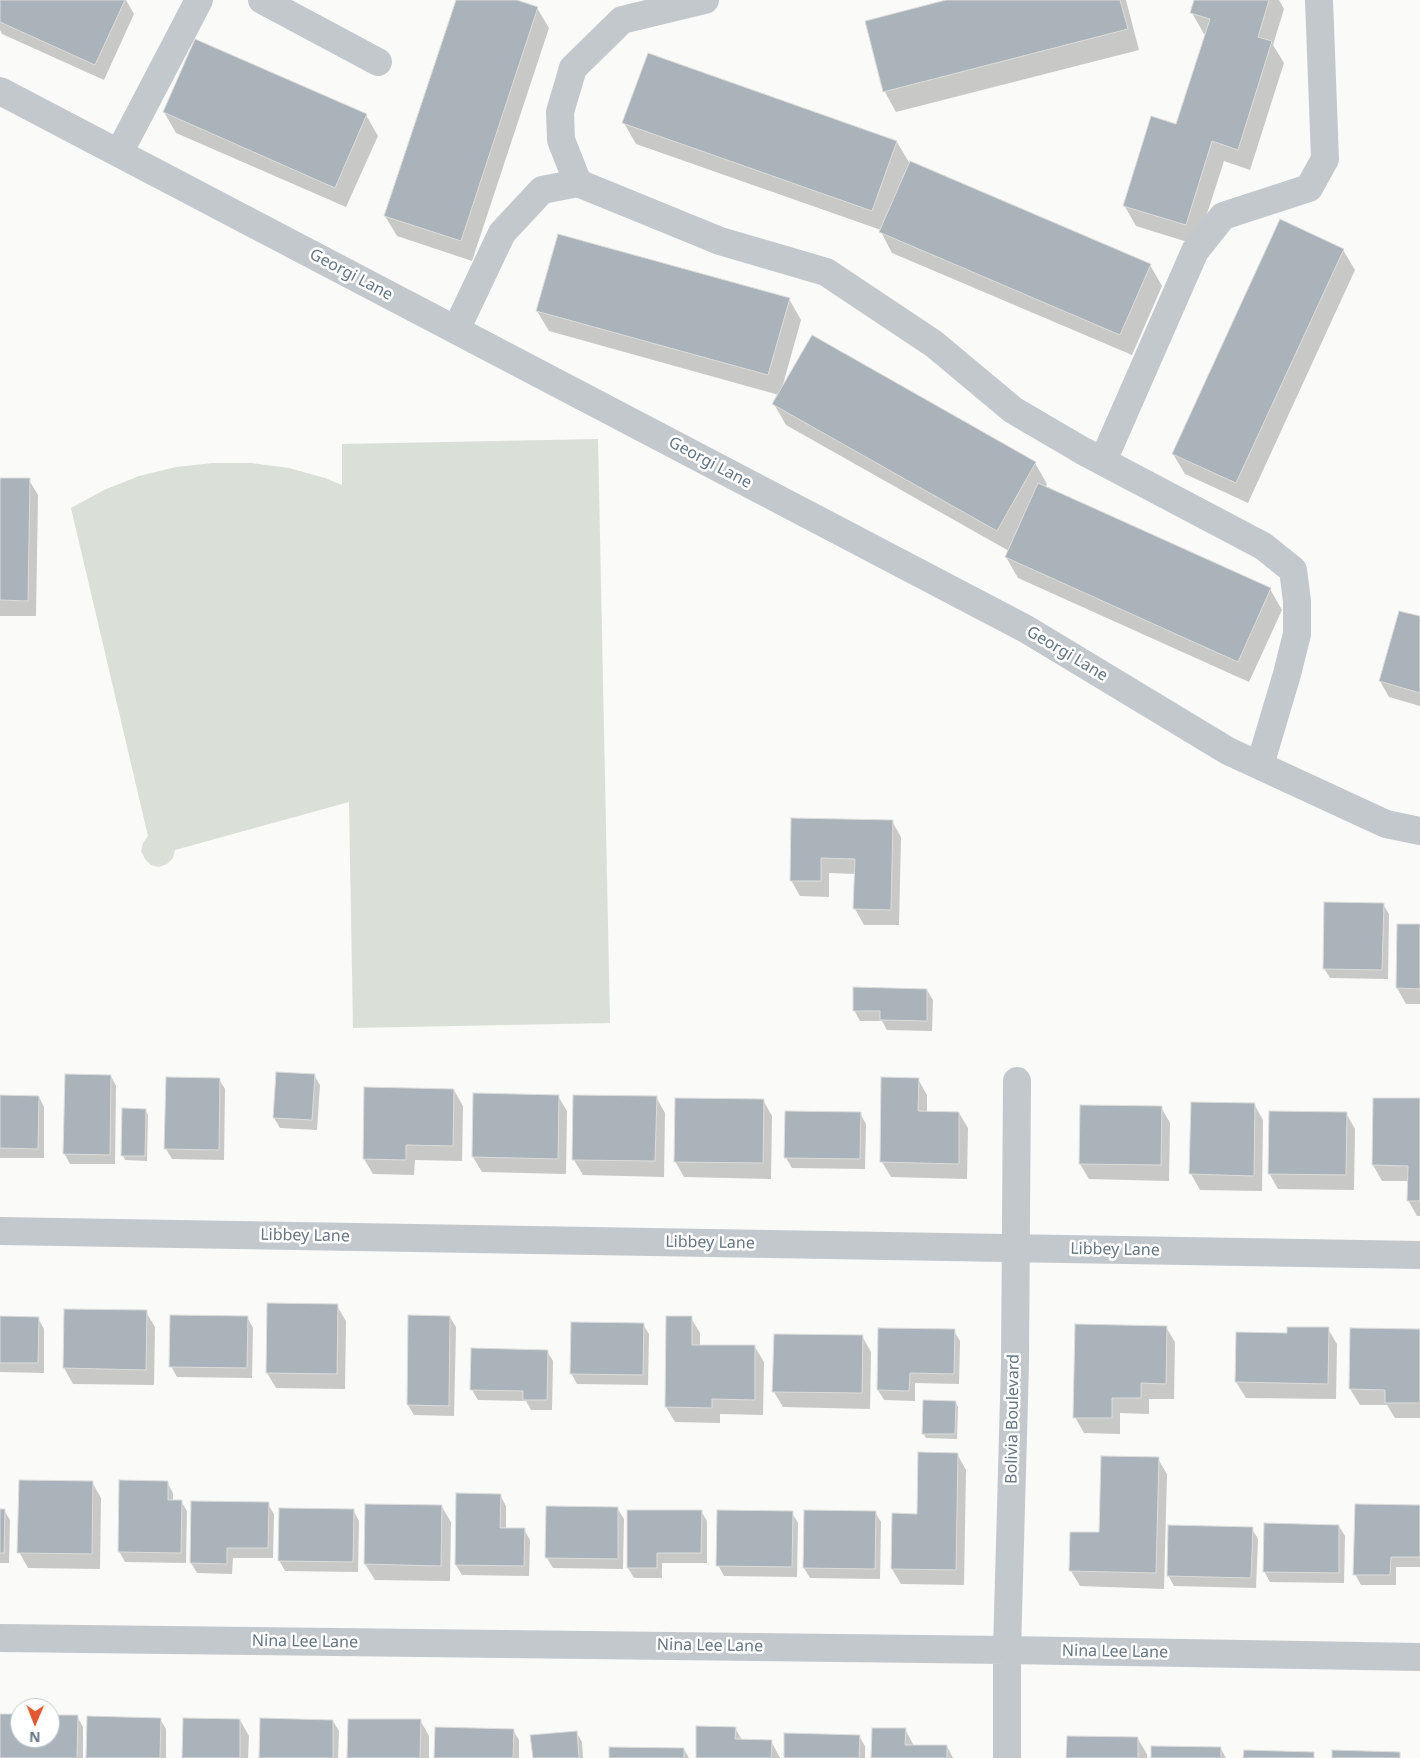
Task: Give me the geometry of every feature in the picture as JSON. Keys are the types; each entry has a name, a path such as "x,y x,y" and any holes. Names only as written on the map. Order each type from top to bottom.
{"street":[{"path":"118,153 199,0"},
{"path":"262,0 378,62"},
{"path":"578,183 562,140 560,112 573,68 622,20 705,0"},
{"path":"1102,461 1195,251 1223,216 1309,188 1324,159 1319,0"},
{"name":"Georgi Lane","path":"0,91 1026,630 1228,751 1386,824 1420,831"},
{"path":"456,330 502,233 542,190 562,140"},
{"path":"542,190 578,183 720,241 826,272 934,344 1013,410 1102,461 1263,546 1293,570 1297,601 1297,634 1260,766"},
{"name":"Bolivia Boulevard","path":"1006,1758 1015,1363 1017,1081"},
{"name":"Libbey Lane","path":"0,1231 1420,1256"},
{"name":"Nina Lee Lane","path":"0,1638 1420,1657"}],"shaded area":[{"path":"598,439 610,1023 353,1028 349,802 175,850 173,858 167,864 159,867 151,865 145,859 141,851 143,843 148,836 71,508 104,490 139,476 176,467 213,463 251,463 289,468 342,485 342,444"}],"building":[{"path":"0,0 125,0 95,65 0,22"},
{"path":"456,0 517,0 538,7 461,241 384,216"},
{"path":"946,0 1120,0 1128,29 883,92 865,21"},
{"path":"1194,0 1269,0 1258,37 1272,41 1238,150 1212,141 1186,225 1123,206 1151,116 1176,124 1210,19 1190,13"},
{"path":"195,39 367,114 335,188 163,112"},
{"path":"648,53 897,141 872,211 622,123"},
{"path":"910,161 1151,264 1120,335 879,232"},
{"path":"1280,219 1344,249 1236,483 1172,454"},
{"path":"558,234 790,298 768,375 536,311"},
{"path":"812,335 1036,462 997,531 772,404"},
{"path":"0,478 30,478 28,601 0,600"},
{"path":"1038,483 1271,588 1238,662 1005,557"},
{"path":"1399,611 1420,616 1420,693 1379,681"},
{"path":"791,818 893,820 891,910 853,909 855,859 821,858 821,881 790,881"},
{"path":"1324,902 1384,903 1382,970 1323,969"},
{"path":"1397,924 1420,924 1420,989 1396,988"},
{"path":"853,987 927,989 927,1021 880,1020 880,1011 853,1011"},
{"path":"276,1072 315,1074 312,1120 273,1118"},
{"path":"65,1074 111,1075 110,1155 63,1154"},
{"path":"166,1077 220,1078 219,1150 164,1149"},
{"path":"881,1077 919,1078 918,1111 959,1112 959,1164 880,1162"},
{"path":"364,1087 454,1089 453,1146 406,1145 406,1160 363,1159"},
{"path":"473,1093 559,1095 558,1159 472,1157"},
{"path":"0,1095 39,1096 38,1149 0,1148"},
{"path":"573,1095 657,1096 655,1161 572,1160"},
{"path":"675,1098 764,1099 763,1163 674,1162"},
{"path":"1373,1098 1420,1098 1420,1201 1407,1201 1408,1166 1372,1165"},
{"path":"1191,1102 1255,1103 1254,1176 1189,1174"},
{"path":"1080,1105 1162,1106 1161,1165 1079,1164"},
{"path":"122,1108 146,1109 145,1156 121,1156"},
{"path":"785,1111 861,1112 860,1159 784,1158"},
{"path":"1269,1111 1347,1112 1346,1175 1268,1174"},
{"path":"267,1303 338,1304 337,1374 266,1373"},
{"path":"64,1309 147,1310 146,1370 63,1368"},
{"path":"170,1315 248,1316 247,1368 169,1367"},
{"path":"408,1315 450,1316 449,1406 407,1405"},
{"path":"0,1316 39,1317 38,1363 0,1363"},
{"path":"666,1316 692,1316 692,1345 755,1345 755,1400 712,1399 712,1408 665,1407"},
{"path":"571,1322 644,1323 643,1375 570,1374"},
{"path":"1075,1324 1167,1326 1166,1384 1141,1383 1141,1398 1112,1398 1112,1418 1073,1418"},
{"path":"1287,1327 1329,1327 1328,1384 1235,1382 1236,1332 1287,1333"},
{"path":"878,1328 955,1329 954,1374 910,1373 909,1391 877,1390"},
{"path":"1350,1328 1420,1329 1420,1403 1385,1403 1385,1390 1349,1389"},
{"path":"774,1334 863,1335 862,1393 772,1392"},
{"path":"471,1348 548,1350 547,1400 523,1400 523,1391 470,1390"},
{"path":"923,1400 956,1401 955,1434 922,1434"},
{"path":"918,1452 958,1453 956,1570 891,1569 892,1513 917,1514"},
{"path":"1101,1456 1159,1457 1156,1573 1069,1571 1070,1532 1099,1532"},
{"path":"19,1480 93,1481 92,1554 17,1553"},
{"path":"119,1480 168,1481 168,1500 182,1500 181,1553 118,1552"},
{"path":"456,1493 501,1494 500,1528 525,1528 524,1566 455,1565"},
{"path":"191,1501 269,1502 268,1548 227,1548 227,1564 190,1563"},
{"path":"365,1504 442,1505 441,1566 364,1564"},
{"path":"1355,1504 1420,1505 1420,1557 1391,1557 1390,1575 1353,1575"},
{"path":"546,1506 618,1507 618,1559 545,1558"},
{"path":"279,1508 354,1509 353,1562 278,1561"},
{"path":"0,1509 5,1509 4,1553 0,1553"},
{"path":"627,1510 702,1510 701,1553 657,1553 657,1568 627,1568"},
{"path":"717,1510 793,1511 792,1567 716,1566"},
{"path":"804,1510 876,1511 875,1569 803,1568"},
{"path":"1264,1523 1339,1525 1339,1573 1263,1572"},
{"path":"1168,1525 1253,1527 1251,1578 1167,1576"},
{"path":"0,1714 10,1714 10,1748 60,1748 60,1715 78,1715 77,1758 0,1758"},
{"path":"87,1716 161,1718 160,1758 86,1758"},
{"path":"183,1718 240,1719 240,1758 182,1758"},
{"path":"260,1718 333,1720 333,1758 259,1758"},
{"path":"348,1719 421,1719 420,1758 347,1758"},
{"path":"696,1726 736,1727 735,1739 772,1740 771,1758 696,1758"},
{"path":"435,1727 514,1729 513,1758 434,1758"},
{"path":"872,1728 906,1728 905,1745 947,1745 947,1758 871,1758"},
{"path":"577,1731 579,1758 533,1758 530,1735"},
{"path":"784,1733 860,1735 859,1758 784,1758"},
{"path":"1067,1736 1138,1737 1138,1758 1066,1758"},
{"path":"1151,1746 1221,1747 1221,1758 1151,1758"},
{"path":"609,1747 684,1748 684,1758 609,1758"},
{"path":"1244,1750 1314,1752 1314,1758 1243,1758"},
{"path":"1332,1750 1400,1752 1400,1758 1332,1758"}]}
